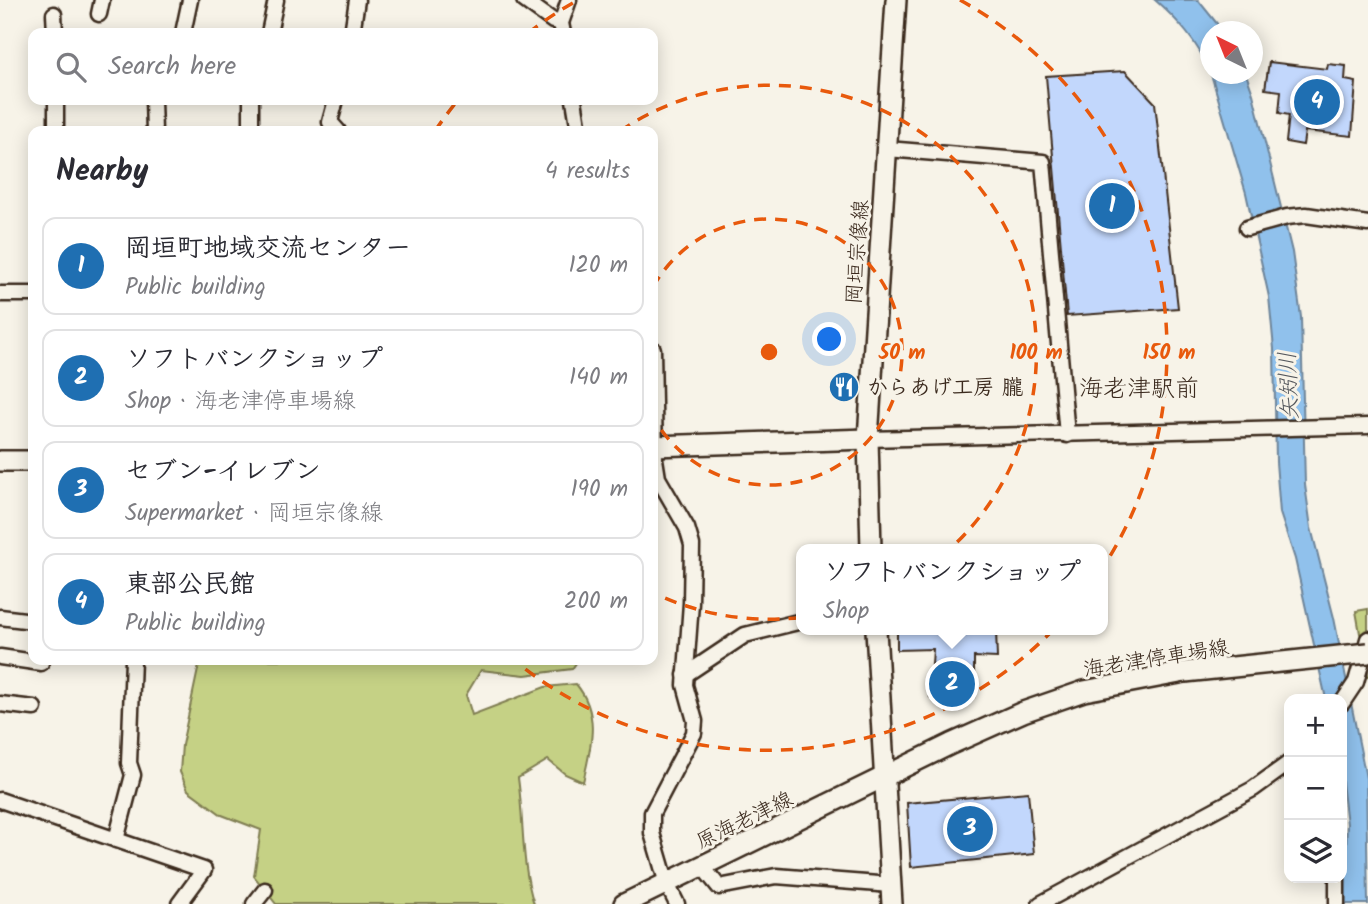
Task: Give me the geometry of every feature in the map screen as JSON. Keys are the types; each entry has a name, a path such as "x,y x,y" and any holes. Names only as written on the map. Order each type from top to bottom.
{"main road":[{"name":"岡垣宗像線","path":"871,544 868,439 896,0"},
{"path":"658,446 868,439"},
{"path":"0,461 28,461"},
{"path":"876,635 892,895"},
{"name":"海老津停車場線","path":"884,777 1023,712 1084,691 1185,672 1368,653"},
{"name":"原海老津線","path":"624,904 884,777"}],"street":[{"path":"184,28 190,0"},
{"path":"270,28 276,0"},
{"path":"353,28 358,0"},
{"path":"524,0 562,28 569,0"},
{"path":"54,14 55,28"},
{"path":"56,105 56,126"},
{"path":"153,105 154,126"},
{"path":"251,105 251,126"},
{"path":"334,126 330,122 335,105"},
{"path":"576,105 578,126"},
{"path":"887,149 1043,162 1067,435"},
{"path":"1247,228 1287,217 1306,215 1368,224"},
{"path":"0,294 28,294"},
{"path":"868,439 1368,426"},
{"path":"658,478 687,528 692,545 685,685 695,720 694,733 652,813 652,833 667,884 677,904"},
{"path":"0,617 28,620"},
{"path":"685,674 745,635 796,622"},
{"path":"1347,696 1356,682 1368,639"},
{"path":"0,657 28,661"},
{"path":"116,839 133,775 129,764 133,665"},
{"path":"0,704 34,708"},
{"path":"1040,904 1253,789 1284,767"},
{"path":"0,800 204,870 179,904"},
{"path":"702,866 719,887 776,876 892,895"},
{"path":"1337,883 1337,904"},
{"path":"254,904 265,890"}],"green space":[{"path":"1368,609 1368,678 1356,611"},
{"path":"199,665 575,665 572,669 525,675 481,670 466,695 472,715 545,687 576,684 589,707 592,731 583,782 565,774 548,760 518,778 525,858 534,904 276,904 254,876 261,830 222,815 188,790 180,772 182,745"}],"water":[{"path":"1155,0 1198,0 1215,21 1200,21 1200,53 1187,32"},
{"name":"矢矧川","path":"1214,84 1250,84 1292,252 1301,317 1305,485 1311,528 1334,618 1366,778 1368,904 1344,904 1345,883 1347,883 1347,694 1325,694 1295,559 1280,513 1276,462 1274,349 1269,297 1246,193"}],"building":[{"path":"1269,62 1327,69 1328,64 1346,66 1345,80 1356,82 1352,136 1305,131 1303,145 1286,142 1289,115 1279,113 1281,91 1265,89"},
{"path":"1125,71 1155,103 1178,308 1067,316 1046,76"},
{"path":"897,635 996,635 997,658 974,657 974,697 930,697 933,649 897,650"},
{"path":"1028,792 1034,854 911,867 907,803"}],"place":[{"name":"東部公民館","path":"1317,102"},
{"name":"岡垣町地域交流センター","path":"1112,206"},
{"name":"からあげ工房 朧","path":"844,387"},
{"name":"ソフトバンクショップ","path":"952,684"},
{"name":"セブン-イレブン","path":"970,829"}],"district":[{"name":"海老津駅前","path":"1139,388"}]}
